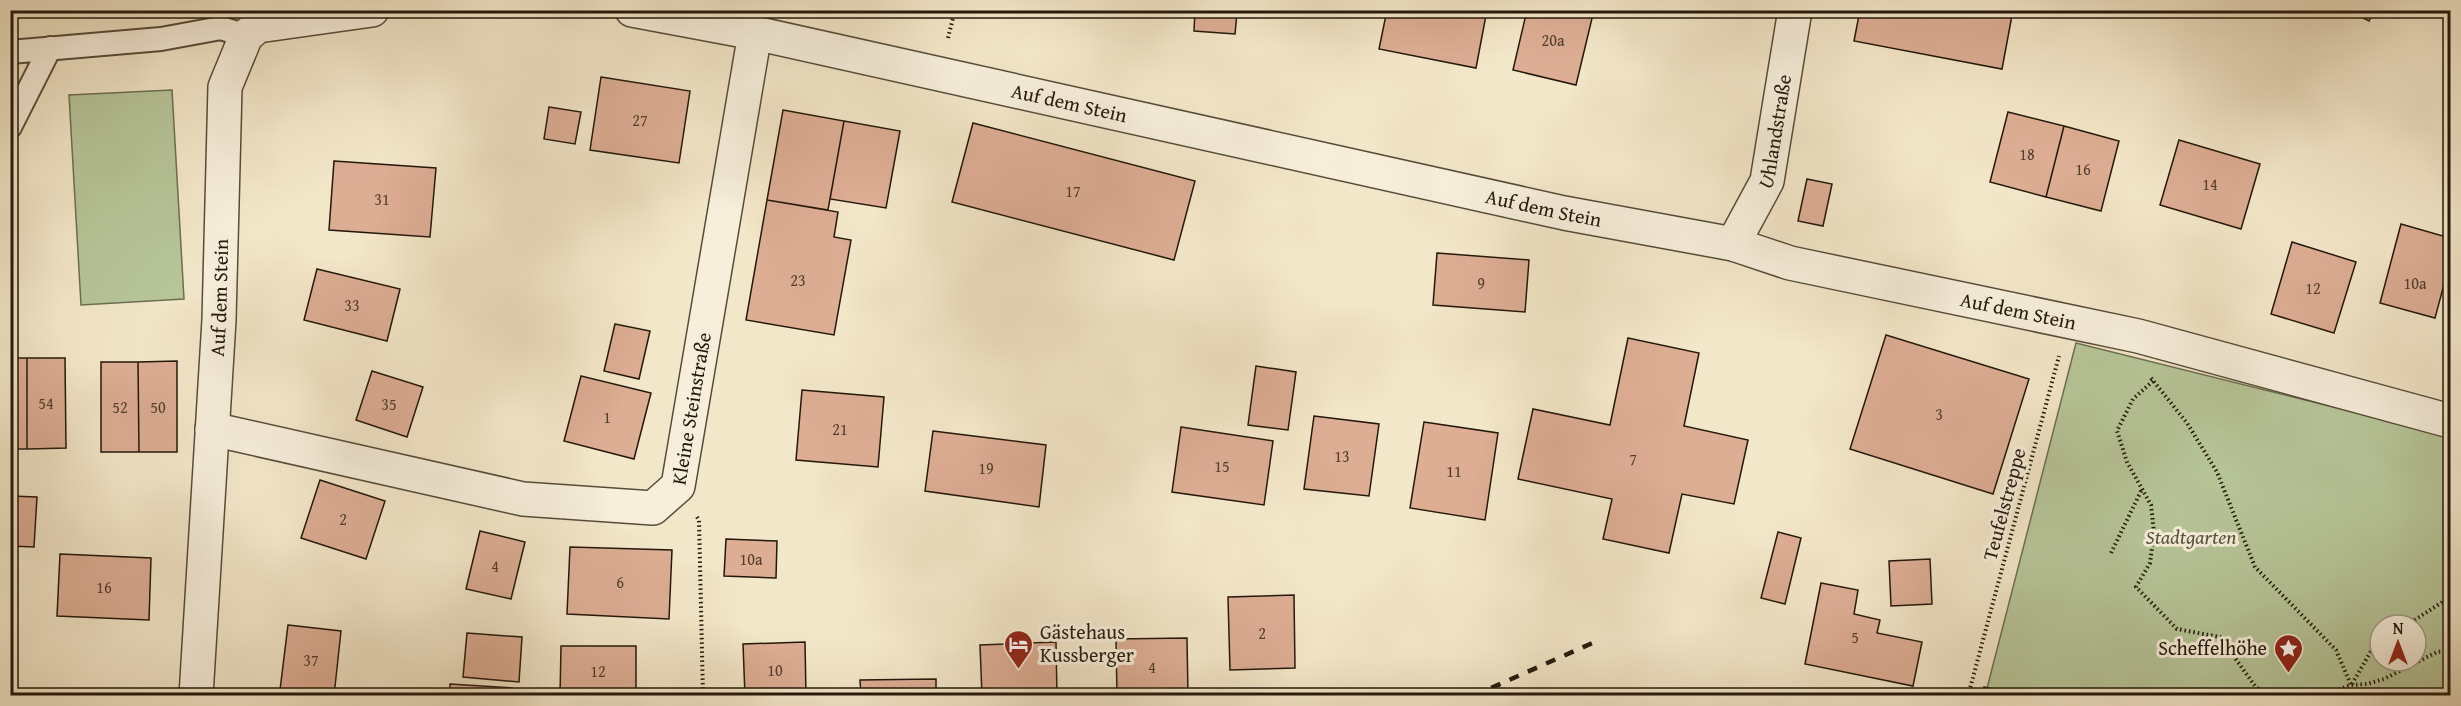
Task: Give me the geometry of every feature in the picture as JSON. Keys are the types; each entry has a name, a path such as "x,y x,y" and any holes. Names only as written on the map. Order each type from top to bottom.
{"street":[{"path":"246,36 258,26 372,10"},
{"name":"Auf dem Stein","path":"632,10 755,33 1564,213 1733,244 1790,263 2138,336 2451,421"},
{"name":"Uhlandstraße","path":"1733,244 1767,181 1795,10"},
{"name":"Kleine Steinstraße","path":"212,429 523,499 653,508 678,486 755,33"},
{"name":"Auf dem Stein","path":"196,696 219,320 225,87 246,36"}],"lane":[{"path":"10,52 160,39 221,28 246,36"},
{"path":"10,127 50,48"}],"path":[{"name":"Teufelstreppe","path":"1968,696 2069,320"},
{"path":"2138,336 2135,360 2187,423 2217,472 2255,567 2336,650 2351,685"},
{"path":"2153,381 2133,399 2117,431 2127,462 2151,505 2154,532 2150,563 2136,586 2177,629 2220,638 2255,686 2267,696"},
{"path":"678,486 699,520 703,696"},
{"path":"2111,553 2142,489"},
{"path":"2426,613 2451,597"},
{"path":"2322,696 2351,685 2385,679 2438,652 2451,651"},
{"path":"2351,685 2368,656"}],"green space":[{"path":"172,90 184,299 81,305 69,95"},
{"name":"Stadtgarten","path":"2076,343 2450,436 2450,695 1985,696"}],"building":[{"path":"1195,10 1237,13 1235,34 1194,31"},
{"path":"1387,10 1487,10 1476,68 1379,49"},
{"path":"1527,10 1594,10 1576,85 1513,70"},
{"path":"1860,10 2013,10 2002,69 1854,41"},
{"path":"2348,10 2375,10 2369,21"},
{"path":"601,77 690,91 679,163 590,150"},
{"path":"549,107 581,112 575,144 544,139"},
{"path":"783,110 844,121 828,210 767,200"},
{"path":"2008,112 2064,126 2046,197 1990,182"},
{"path":"844,121 900,131 886,208 830,199"},
{"path":"973,123 1195,181 1174,260 952,202"},
{"path":"2064,126 2119,141 2101,211 2046,197"},
{"path":"2179,140 2260,164 2241,229 2160,205"},
{"path":"334,161 436,168 430,237 329,230"},
{"path":"1807,179 1832,184 1823,226 1798,221"},
{"path":"767,200 838,212 834,237 851,240 834,335 746,320"},
{"path":"2401,224 2450,238 2450,262 2435,318 2380,303"},
{"path":"2292,242 2356,262 2334,333 2271,314"},
{"path":"1437,253 1529,260 1525,312 1433,305"},
{"path":"317,269 400,289 387,341 304,320"},
{"path":"615,324 650,331 639,379 604,371"},
{"path":"1886,335 2029,379 1993,494 1850,449"},
{"path":"1628,338 1699,353 1684,426 1748,440 1734,504 1682,494 1669,553 1603,539 1612,499 1518,479 1533,409 1610,425"},
{"path":"10,358 27,358 27,449 10,449"},
{"path":"27,358 65,358 66,448 27,449"},
{"path":"177,361 177,452 139,452 138,362"},
{"path":"101,362 138,362 139,452 101,452"},
{"path":"1256,366 1296,372 1288,430 1248,425"},
{"path":"372,371 423,387 407,437 356,420"},
{"path":"581,376 651,393 634,459 564,441"},
{"path":"802,390 884,397 878,467 796,460"},
{"path":"1314,416 1379,424 1369,496 1304,489"},
{"path":"1424,422 1498,433 1485,520 1410,508"},
{"path":"1181,427 1273,441 1264,505 1172,492"},
{"path":"933,431 1046,445 1039,507 925,491"},
{"path":"320,480 385,501 366,559 301,538"},
{"path":"10,496 37,497 34,547 10,546"},
{"path":"480,531 525,542 511,599 466,589"},
{"path":"1778,532 1801,538 1785,604 1761,598"},
{"path":"726,539 777,541 776,578 724,576"},
{"path":"570,547 672,550 669,619 567,614"},
{"path":"60,554 151,558 149,620 57,616"},
{"path":"1930,559 1932,604 1891,606 1889,561"},
{"path":"1821,583 1858,590 1854,614 1880,620 1877,633 1922,642 1913,686 1805,664"},
{"path":"1294,595 1295,668 1230,670 1228,597"},
{"path":"288,625 341,631 334,696 280,690"},
{"path":"467,633 522,637 519,682 463,677"},
{"path":"1187,638 1188,696 1117,696 1116,639"},
{"path":"805,642 806,696 745,696 743,644"},
{"name":"Gästehaus Kussberger","path":"1056,642 1057,696 982,696 980,645"},
{"path":"561,646 636,646 636,696 560,696"},
{"path":"936,679 936,696 861,696 860,680"},
{"path":"450,684 512,688 512,696 450,696"},
{"path":"1984,687 2021,695 2021,696 1982,696"}],"railway":[{"path":"1473,696 1597,641"}],"place":[{"name":"Gästehaus Kussberger","path":"1019,670"},
{"name":"Scheffelhöhe","path":"2288,674"}]}
